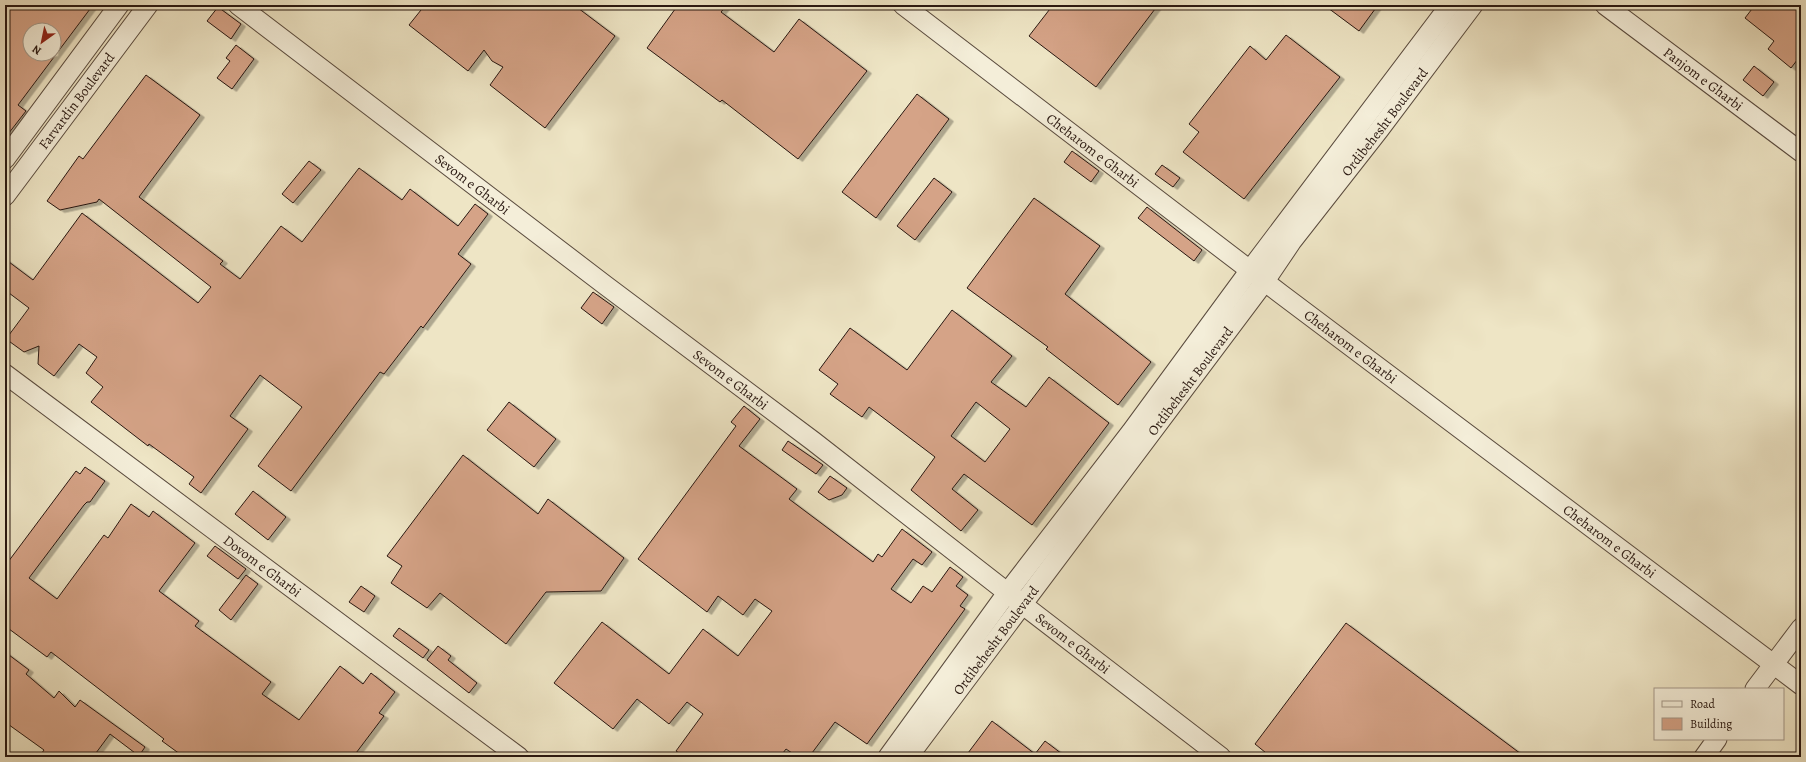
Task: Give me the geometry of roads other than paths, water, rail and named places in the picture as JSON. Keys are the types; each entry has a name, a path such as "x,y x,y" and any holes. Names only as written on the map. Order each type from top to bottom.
{"street":[{"name":"Farvardin Boulevard","path":"5,159 119,5"},
{"name":"Farvardin Boulevard","path":"5,196 148,5"},
{"name":"Sevom e Gharbi","path":"238,5 599,281 813,441 1015,599 1221,757"},
{"name":"Cheharom e Gharbi","path":"903,5 1265,282 1801,685"},
{"name":"Ordibehesht Boulevard","path":"908,757 1130,432 1450,5"},
{"name":"Ordibehesht Boulevard","path":"888,757 1015,599 1080,529 1219,341 1265,282 1292,241 1379,130 1473,5"},
{"name":"Panjom e Gharbi","path":"1605,5 1801,152"},
{"name":"Dovom e Gharbi","path":"5,374 519,757"},
{"path":"1756,688 1801,628"},
{"path":"1704,757 1716,740"}]}
